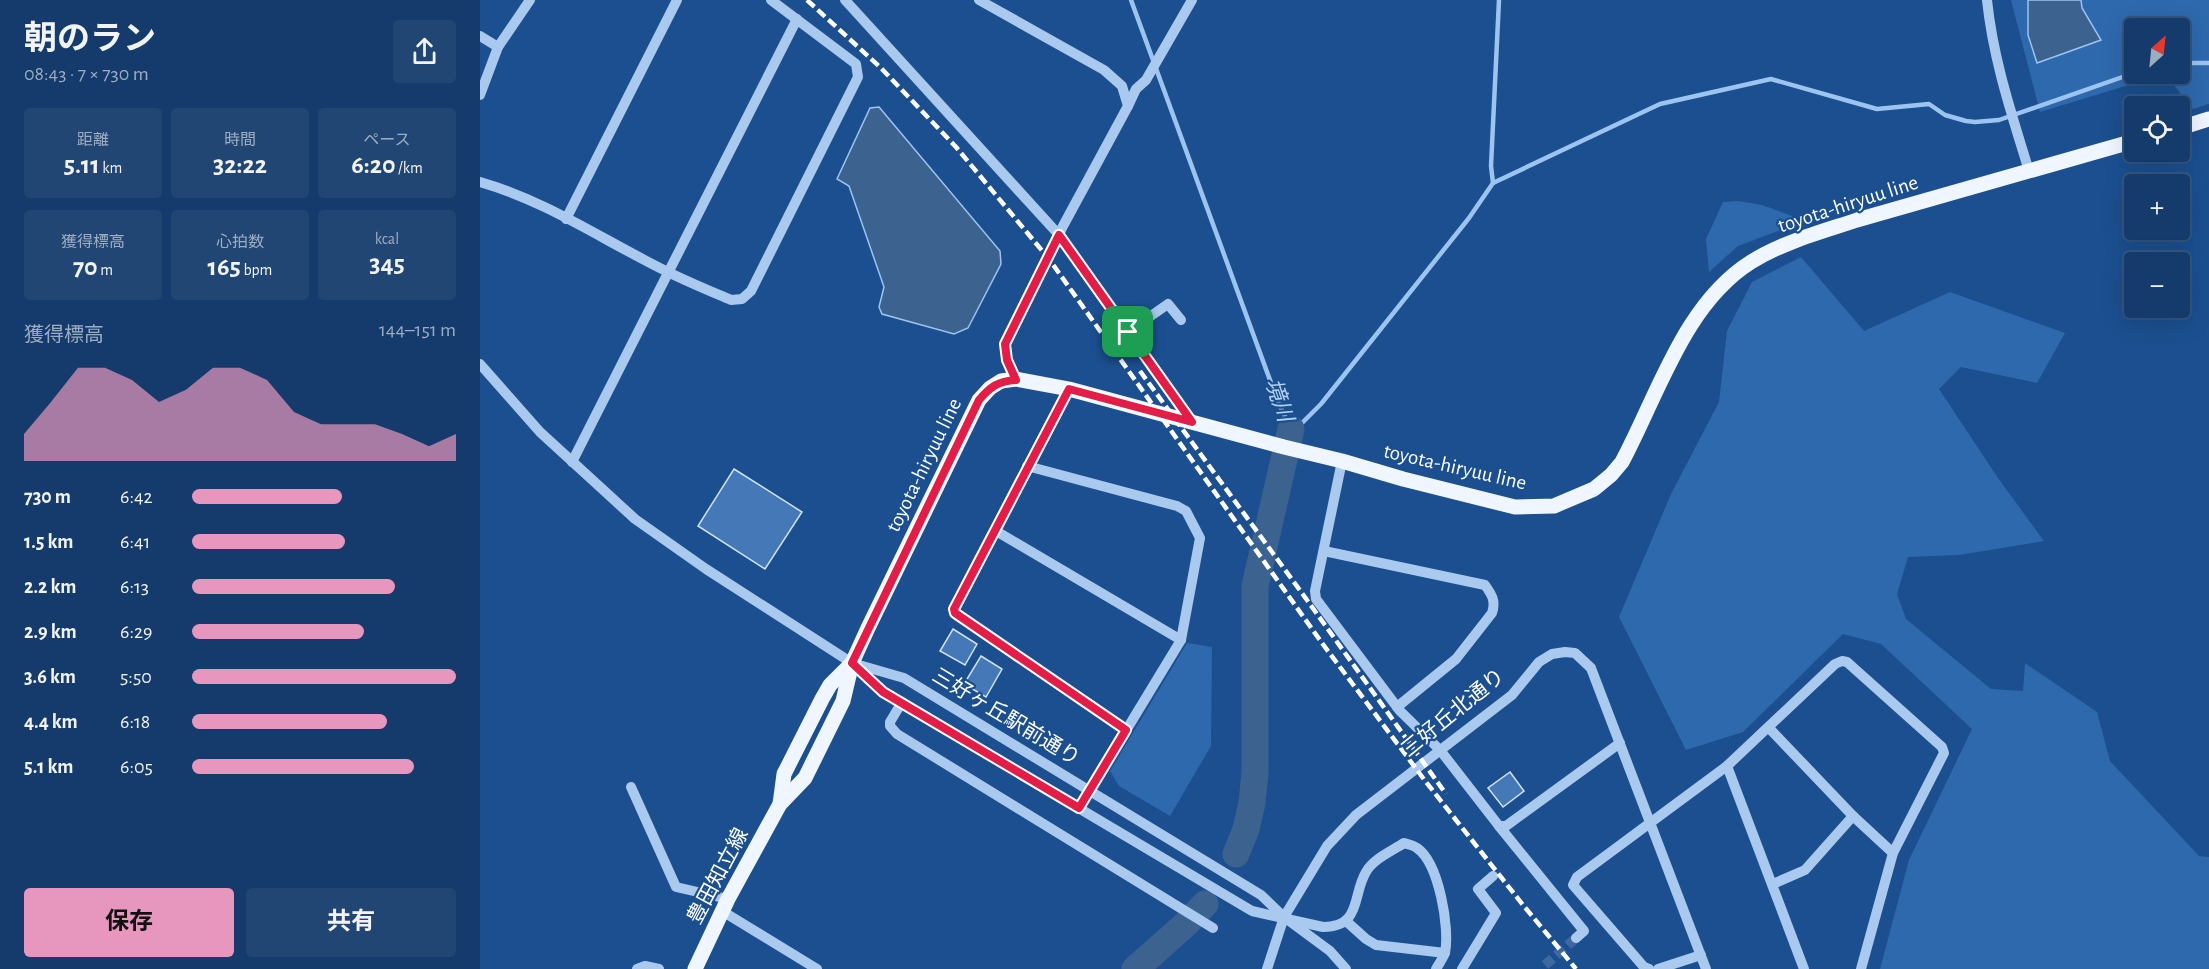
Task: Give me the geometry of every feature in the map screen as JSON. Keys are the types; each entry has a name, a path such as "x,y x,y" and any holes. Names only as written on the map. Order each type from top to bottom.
{"main road":[{"path":"2190,125 2209,119"},
{"name":"toyota-hiryuu line","path":"852,663 979,400 990,388 1001,381 1016,380 1069,389 1515,507 1554,506 1594,489 1622,462 1682,340 1712,296 1735,273 1772,251 1817,233 2124,144"},
{"name":"豊田知立線","path":"695,969 725,905 780,804 784,774 830,686 852,663"}],"street":[{"path":"480,95 498,47 530,0"},
{"path":"566,219 677,0"},
{"path":"480,182 500,188 566,219 668,273 732,300 742,299 751,291 858,77 856,64 771,0"},
{"path":"845,0 1059,235 1192,422"},
{"path":"979,0 1104,70 1122,86 1128,106"},
{"path":"1016,380 1007,360 1005,344 1136,89 1146,80 1192,0"},
{"path":"1987,0 1990,33 2007,100 2029,171"},
{"path":"572,462 797,19"},
{"path":"480,36 498,47"},
{"path":"1128,332 1168,304 1181,320"},
{"path":"480,364 540,432 634,519 852,663 883,692 1252,911 1332,927 1346,921 1354,911 1365,872 1374,862 1404,843 1415,846 1423,853 1434,875 1444,907 1445,953 1436,969"},
{"path":"1069,389 954,609 955,613 1126,730"},
{"path":"1342,461 1315,591 1316,598 1397,707 1440,750 1498,826 1584,931 1576,938"},
{"path":"1027,466 1177,506 1186,511 1200,538 1181,640 1079,808"},
{"path":"996,531 1181,640"},
{"path":"1324,551 1485,585 1492,594 1495,605 1492,613 1456,659 1397,707"},
{"name":"三好丘北通り","path":"1267,969 1284,917 1327,846 1356,815 1512,695 1539,662 1552,654 1565,652 1575,653 1591,668 1706,969"},
{"path":"1649,969 1644,967 1573,885 1577,877 1727,766 1834,664 1842,661 1847,662 1942,747 1944,753 1943,759 1893,853 1861,969"},
{"name":"三好ヶ丘駅前通り","path":"852,663 904,678 1261,895 1284,917 1330,951 1346,969"},
{"path":"902,702 890,722 890,726 897,734 1213,928"},
{"path":"1768,728 1853,816 1893,853"},
{"path":"1498,826 1506,826 1620,742"},
{"path":"1727,766 1804,969"},
{"path":"631,787 676,887 725,905 817,969"},
{"path":"1773,884 1805,870 1853,816"},
{"path":"1462,969 1496,913 1478,889 1494,876"},
{"path":"1346,921 1376,945 1445,953"},
{"path":"1658,969 1701,955"},
{"path":"637,969 650,966 659,969"}],"shaded area":[{"path":"2011,0 2209,0 2209,104 2193,109 2190,105 2190,96 2183,96 2173,84 2190,84 2190,18 2124,18 2124,84 2132,84 2040,112"},
{"path":"2028,0 2081,0 2082,8 2101,40 2037,63 2028,35"},
{"path":"879,107 1000,251 1001,264 968,328 954,334 882,314 879,307 884,287 849,186 837,179 870,108"},
{"path":"1738,201 1762,205 1792,216 1791,226 1738,246 1709,272 1706,239 1723,202"},
{"path":"1801,257 1864,331 1950,292 2065,333 2037,383 1961,367 1939,389 1998,478 2044,541 1959,555 1908,557 1897,594 1906,619 1991,689 2023,691 2025,663 2097,712 2110,761 2199,856 2209,857 2209,969 1880,969 1909,860 1972,729 1881,644 1843,634 1743,732 1686,750 1619,617 1671,494 1719,402 1727,331 1752,282"},
{"path":"1187,643 1212,647 1211,746 1170,816 1119,786 1110,771"}],"building":[{"path":"734,469 802,512 765,569 698,526"},
{"path":"953,629 977,644 965,665 940,651"},
{"path":"981,656 1002,669 986,697 964,684"},
{"path":"1510,772 1524,791 1503,807 1488,788"}],"waterway":[{"path":"1131,0 1278,402 1291,429 1301,424 1321,404 1469,218 1493,183 1660,104 1771,79 1877,109 1929,104 1945,115 1975,122 1999,120 2124,76"},
{"path":"1493,183 1491,166 1499,0"},
{"path":"2190,63 2209,63"},
{"name":"境川","path":"1236,854 1246,829 1252,803 1255,772 1255,586 1291,429"},
{"name":"境川","path":"1135,969 1205,904"}],"tunnel":[{"path":"1545,965 1576,938"}],"railway":[{"path":"807,0 881,68 956,147 1049,259 1322,643 1426,782 1576,969"},
{"path":"1140,371 1446,794"}],"route":[{"path":"1059,235 1128,332 1192,422 1069,389 954,609 955,613 1126,730 1079,808 883,692 852,663 979,400 990,388 1001,381 1016,380 1007,360 1005,344 1059,235"}]}
